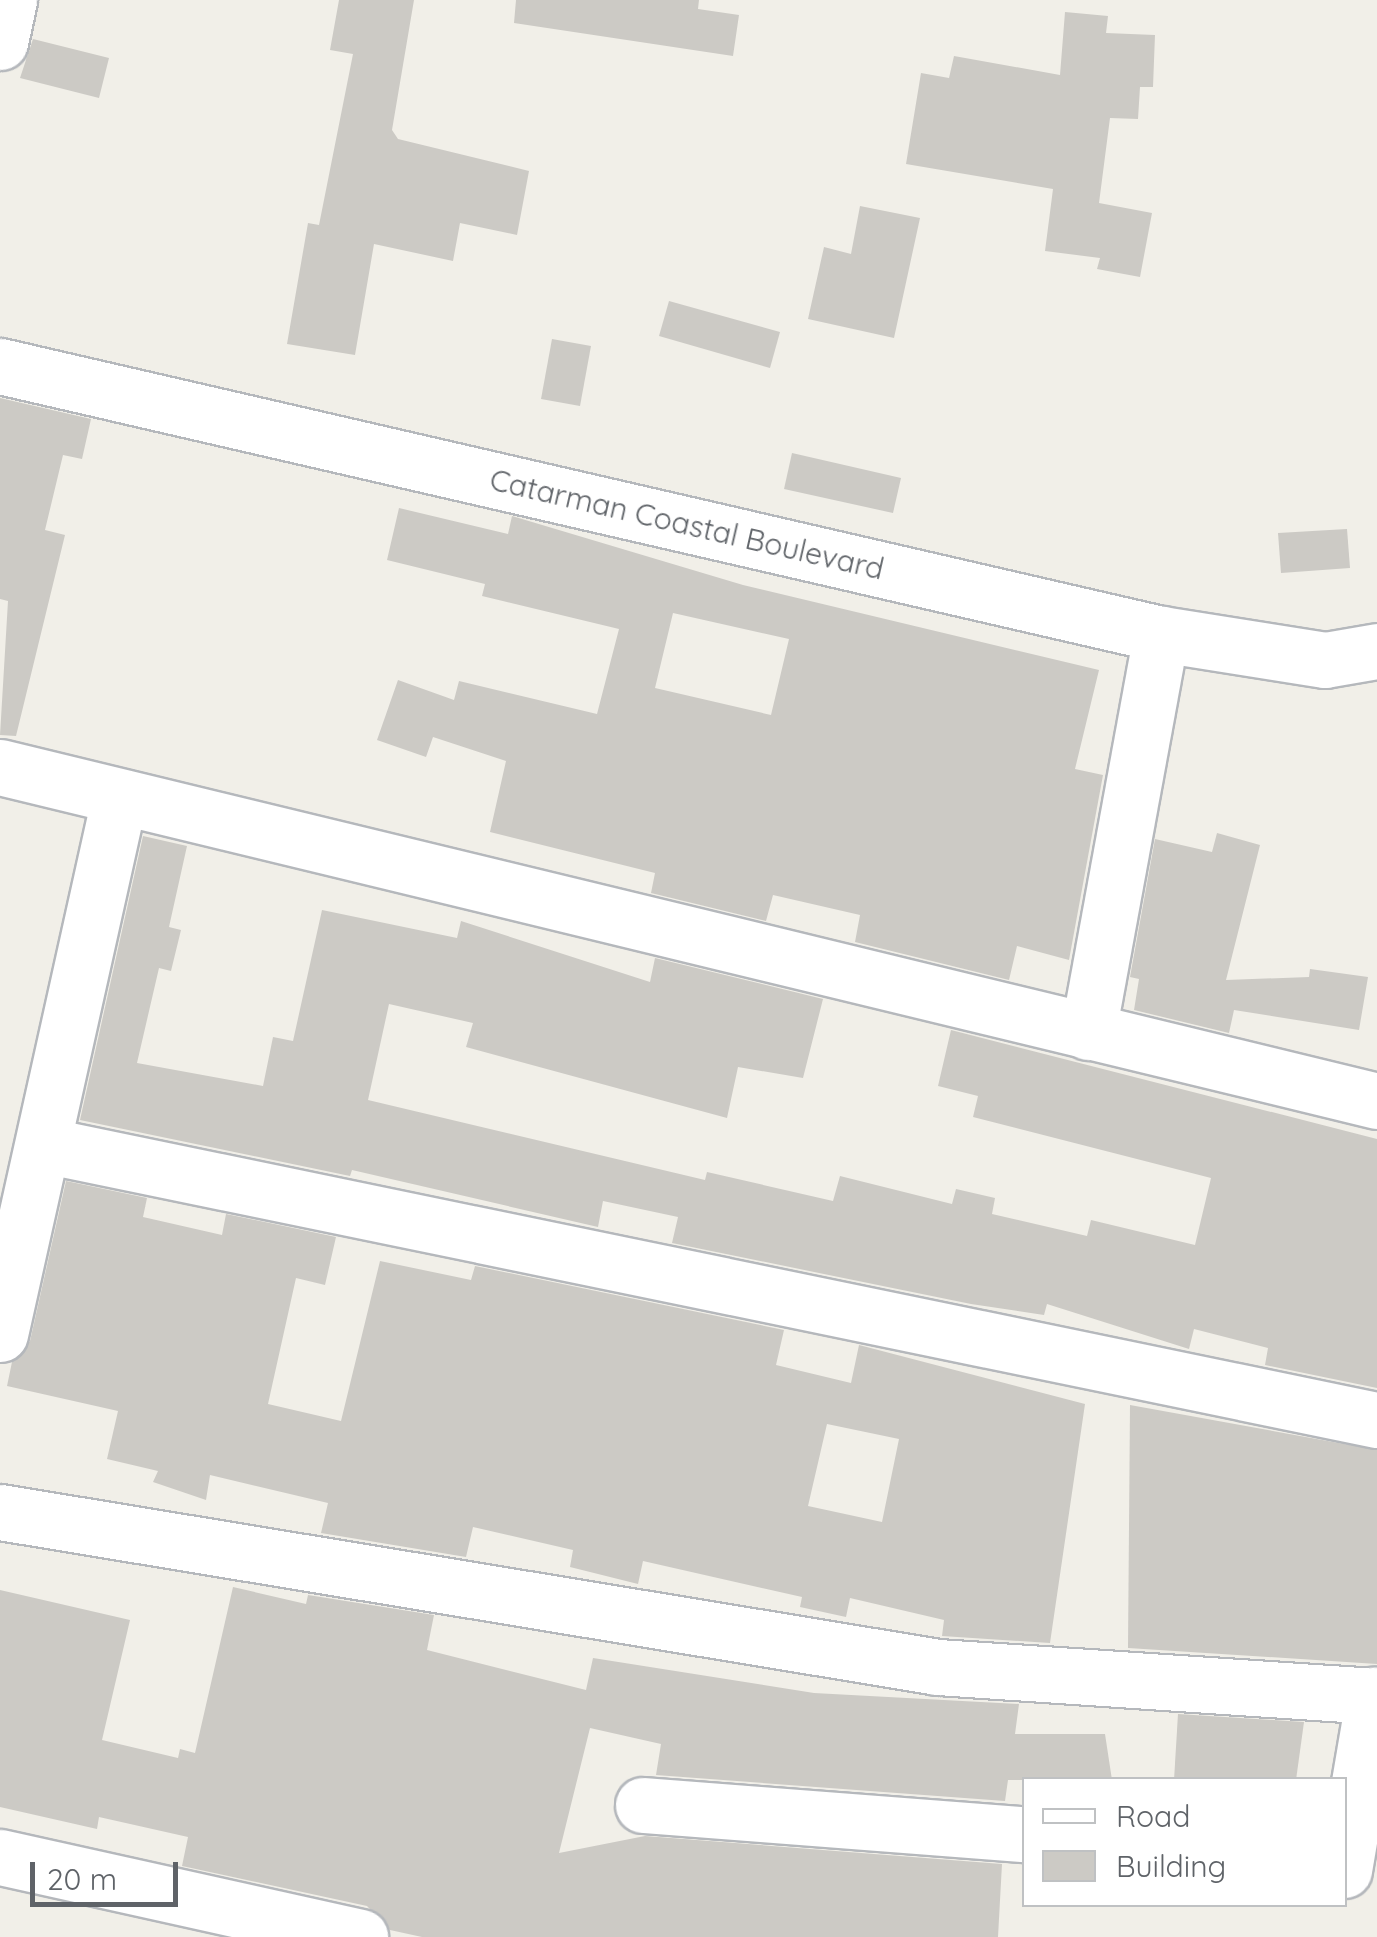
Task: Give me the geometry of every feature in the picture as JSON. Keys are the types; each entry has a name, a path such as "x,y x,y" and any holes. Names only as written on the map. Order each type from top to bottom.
{"street":[{"path":"0,42 8,0"},
{"name":"Catarman Coastal Boulevard","path":"0,366 1161,634 1325,660 1377,651"},
{"path":"1088,1032 1161,634"},
{"path":"0,767 119,799 1377,1101"},
{"path":"0,1334 119,799"},
{"path":"44,1146 1377,1420"},
{"path":"0,1512 938,1667 1375,1695 1347,1854"},
{"path":"643,1806 1022,1834"},
{"path":"0,1857 360,1937"},
{"path":"1347,1872 1377,1882"}],"building":[{"path":"339,0 414,0 392,130 398,139 529,171 517,235 460,223 453,261 374,244 355,355 287,344 308,223 319,225 353,54 330,50"},
{"path":"516,0 699,0 698,9 739,15 733,56 514,23"},
{"path":"1065,12 1108,16 1106,33 1155,35 1153,87 1140,87 1138,119 1110,118 1099,203 1152,213 1140,277 1097,269 1100,258 1045,251 1053,189 906,164 921,73 949,78 954,56 1060,75"},
{"path":"33,39 109,58 99,98 20,78"},
{"path":"860,206 920,218 894,338 808,319 824,247 851,254"},
{"path":"669,301 780,332 770,368 659,336"},
{"path":"552,339 591,346 580,406 541,399"},
{"path":"0,398 91,419 82,459 63,455 45,530 65,535 16,736 0,735 8,601 0,599"},
{"path":"792,453 901,478 893,513 784,489"},
{"path":"399,508 508,534 512,516 743,585 1099,670 1075,769 1103,775 1069,960 1017,946 1009,980 855,942 860,915 773,895 766,921 651,893 655,873 490,832 506,761 433,737 426,757 377,740 398,680 454,700 459,681 597,714 619,629 482,596 485,584 387,560","holes":["673,613 789,639 771,715 655,688"]},
{"path":"1347,529 1350,568 1281,573 1278,533"},
{"path":"1217,833 1260,845 1226,980 1309,977 1310,969 1368,977 1359,1030 1234,1010 1229,1033 1134,1010 1139,979 1130,977 1155,839 1212,852"},
{"path":"143,836 187,846 169,927 181,930 171,971 159,968 137,1063 263,1086 273,1037 293,1041 322,910 457,938 461,921 650,982 655,958 823,999 803,1078 738,1067 727,1118 466,1047 473,1023 389,1004 368,1100 705,1180 707,1172 833,1201 840,1176 952,1204 956,1189 995,1198 992,1214 1087,1236 1091,1220 1195,1245 1211,1178 973,1117 978,1096 938,1086 951,1030 1377,1139 1377,1388 1265,1365 1268,1348 1194,1329 1189,1349 1047,1304 1044,1315 971,1304 672,1243 678,1217 603,1201 598,1227 352,1170 350,1176 80,1120"},
{"path":"66,1181 147,1198 143,1217 222,1235 226,1214 336,1237 325,1285 296,1278 268,1404 341,1421 380,1261 471,1280 475,1266 784,1330 776,1365 851,1383 859,1345 1085,1404 1050,1643 942,1636 944,1620 850,1598 846,1617 800,1607 802,1597 643,1561 638,1584 570,1567 573,1550 473,1527 466,1557 321,1533 328,1503 210,1475 206,1500 153,1482 158,1471 107,1459 118,1411 7,1386 12,1362 30,1341","holes":["827,1424 899,1439 882,1522 808,1506"]},
{"path":"1130,1405 1377,1450 1377,1664 1128,1648"},
{"path":"233,1587 306,1604 308,1595 434,1615 427,1650 586,1690 593,1658 814,1693 1019,1704 1015,1734 1105,1734 1112,1777 1008,1780 1005,1801 656,1775 661,1744 590,1728 559,1853 645,1836 1002,1864 998,1937 422,1937 390,1930 367,1906 182,1866 188,1837 99,1817 97,1829 0,1807 0,1590 130,1620 102,1740 178,1758 180,1749 195,1753"},
{"path":"1178,1714 1304,1722 1296,1777 1174,1777"}]}
